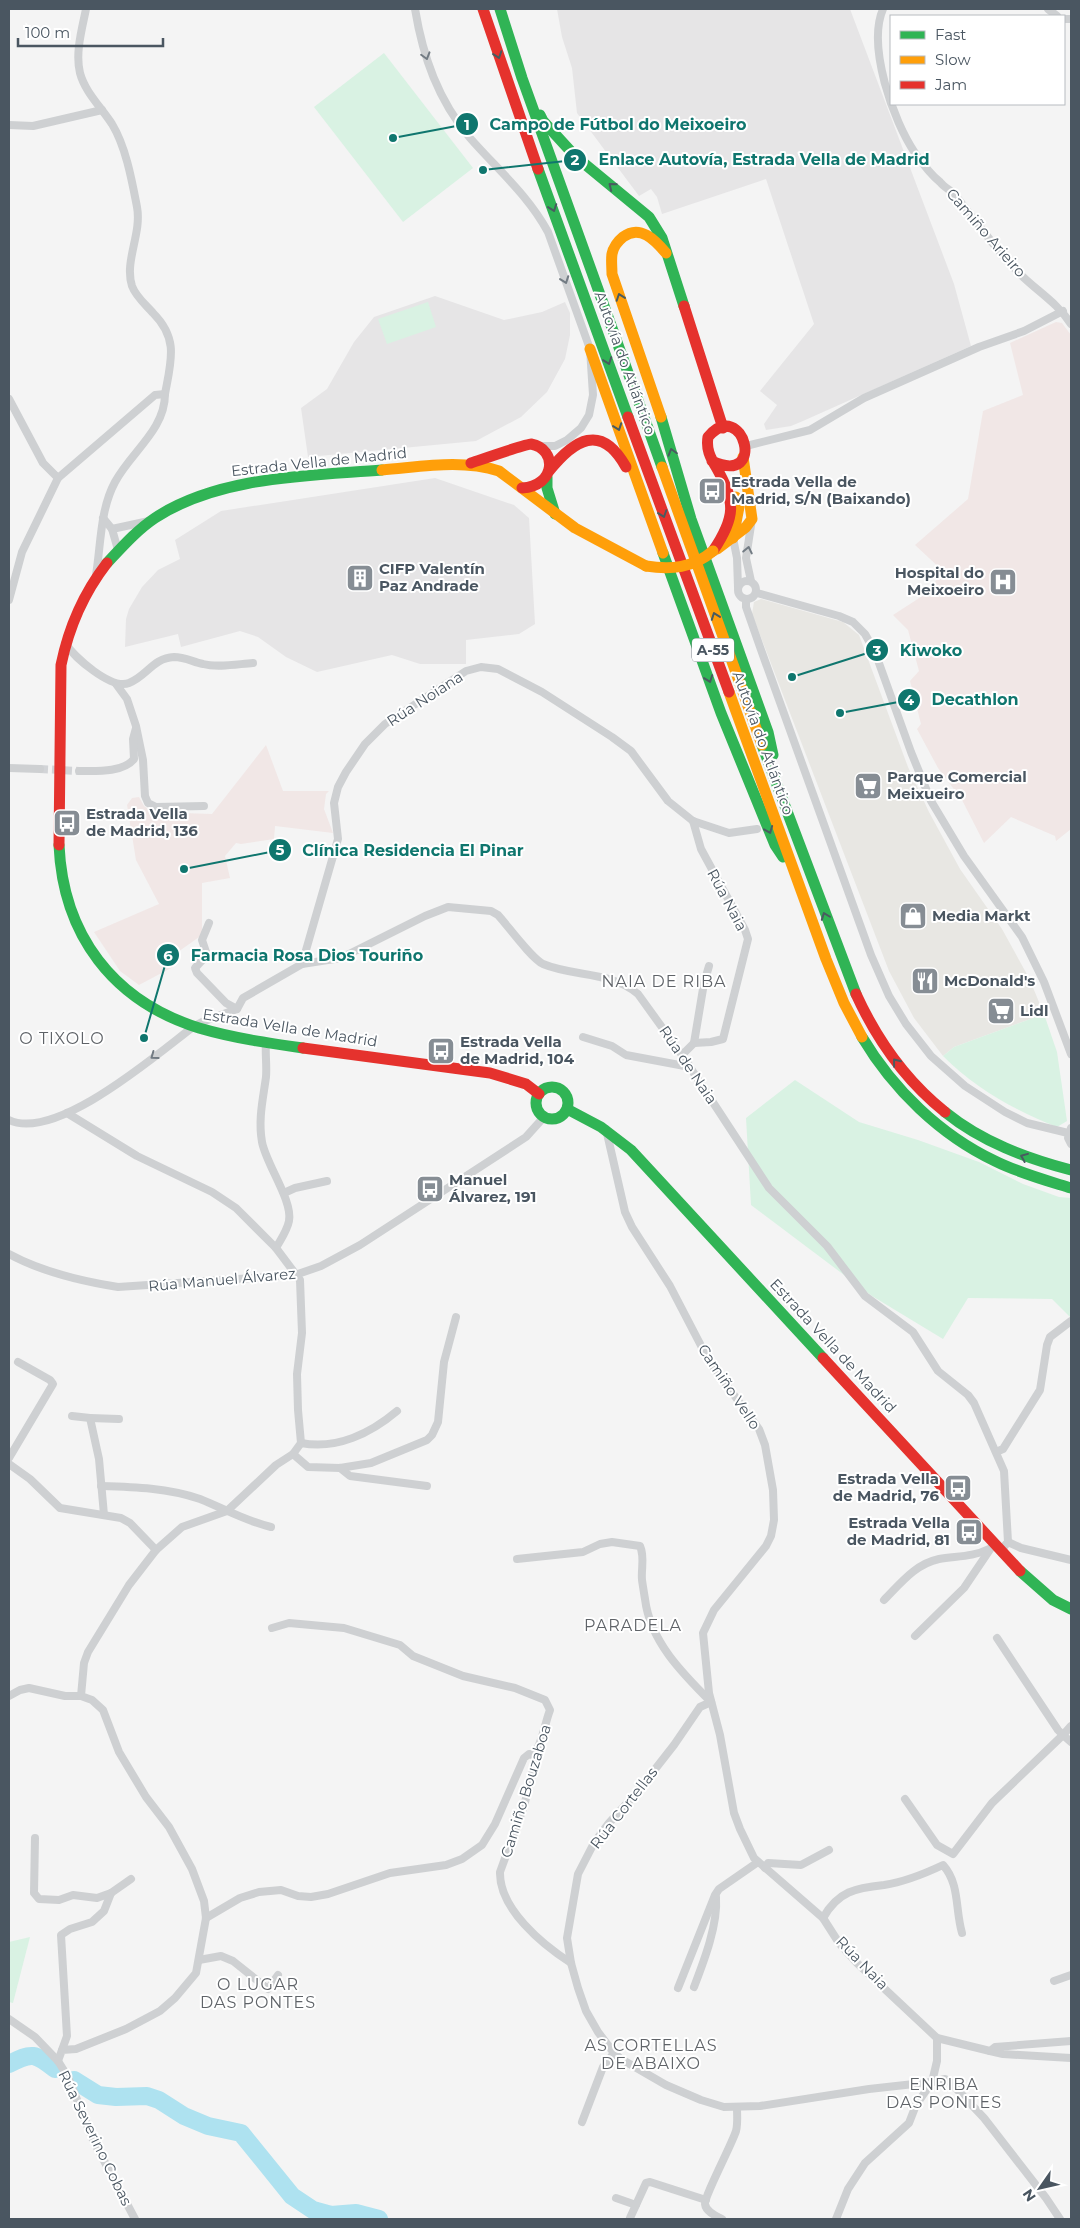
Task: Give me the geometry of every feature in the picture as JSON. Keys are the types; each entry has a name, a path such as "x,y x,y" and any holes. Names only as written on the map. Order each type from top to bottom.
{"main road":[{"name":"Autovía do Atlántico","path":"483,9 511,92 834,981 856,1028 878,1062 910,1100 954,1136 985,1157 1025,1174 1071,1188"},
{"name":"Autovía do Atlántico","path":"500,9 522,78 787,814 851,985 880,1039 895,1062 916,1086 962,1126 998,1146 1032,1160 1071,1170"},
{"path":"522,78 543,121 575,156 649,217 656,226 723,428"},
{"path":"666,253 654,239 642,232 632,232 616,243 612,254 612,274 667,436 691,519 768,732 787,814"},
{"path":"590,349 721,713 774,845 795,874"},
{"path":"744,452 739,462 723,466 712,461 707,450 708,438 717,430 723,428 734,429 745,441 744,452 752,519"},
{"path":"522,488 536,487 567,449 586,440 599,440 611,447 622,457 632,481 644,498"},
{"name":"Estrada Vella de Madrid","path":"535,445 523,445 467,464 245,483 206,492 181,503 150,521 116,553 96,577 80,600 65,642 61,665 59,834 60,861 65,894 86,943 117,983 146,1005 194,1027 266,1042 490,1073 526,1084 538,1094"},
{"path":"535,445 548,458 546,488 556,514"},
{"path":"509,479 506,474 506,461 512,450"},
{"name":"Estrada Vella de Madrid","path":"467,464 493,469 522,488 575,528 646,566 674,569 691,566 707,558 726,530 732,504 727,486 712,461"},
{"name":"Estrada Vella de Madrid","path":"727,486 736,494 739,507 733,538"},
{"name":"Estrada Vella de Madrid","path":"713,551 733,538 752,519"},
{"path":"550,1087 560,1088 568,1100 568,1109 560,1118 554,1119 544,1116 537,1106 538,1094 550,1087"},
{"name":"Estrada Vella de Madrid","path":"568,1109 606,1129 642,1162 1036,1587 1053,1600 1071,1610"}],"street":[{"path":"86,9 78,54 79,68 90,93 113,126 120,144 138,210 138,226 131,263 132,284 139,298 165,326 172,344 161,419 115,482 103,518 102,540 96,577"},
{"path":"415,9 420,39 439,91 454,116 471,138 525,196 539,215 548,232 590,349 593,395 590,415 581,428 567,440 555,446 535,445"},
{"name":"Camiño Arieiro","path":"883,9 879,24 881,64 890,98"},
{"name":"Camiño Arieiro","path":"893,105 904,135 916,155 938,181 954,193 1018,273 1063,311 1071,324"},
{"path":"9,125 33,126 102,110"},
{"path":"744,452 810,430 864,398 979,347 1024,332 1063,311"},
{"path":"9,600 22,552 58,478 155,395 165,394"},
{"path":"9,399 43,463 58,478"},
{"path":"103,518 112,529 116,553"},
{"path":"733,538 737,558 740,596 746,599 752,598 757,588 751,581 746,558 752,519"},
{"name":"Estrada Vella de Madrid","path":"112,529 150,521"},
{"path":"102,540 116,553"},
{"path":"738,587 744,581 751,581"},
{"path":"756,592 839,616 853,622 865,634 875,652 910,752 931,801 964,856 1022,937 1044,982 1071,1054"},
{"path":"746,599 746,608 757,640 871,955 897,1010 931,1056 965,1086 1005,1112 1027,1123 1070,1130 1068,1138 1071,1144"},
{"path":"65,642 70,650 97,673 116,684 127,698 136,726 143,760 145,796 148,803 156,807 204,806"},
{"path":"116,684 128,684 140,677 160,660 175,657 189,659 204,665 253,663"},
{"name":"Rúa Noiana","path":"302,964 338,839 334,804 338,787 346,772 365,744 385,724 466,671 482,667 498,669 542,692 612,737 631,751 668,801 693,820 729,833 757,829"},
{"path":"79,771 106,770 130,764 134,759 133,739 136,726"},
{"path":"9,768 40,769"},
{"name":"Rúa Naia","path":"693,820 701,849 745,930 748,939 723,1039 694,1043"},
{"name":"Rúa de Naia","path":"9,1120 18,1124 30,1124 67,1113 110,1090 205,1020 237,1009 243,998 302,964 341,958 425,916 448,907 491,911 498,915 541,963 599,976 631,988 638,994 682,1055 768,1188 827,1246 865,1296 913,1332 938,1371 968,1395 974,1403 1004,1471 999,1546"},
{"path":"209,923 202,940 207,955 195,968 197,973 226,1003 237,1009"},
{"path":"682,1055 694,1043 704,983 709,966"},
{"path":"631,988 690,1067"},
{"path":"583,1037 612,1046 626,1054 690,1067"},
{"path":"266,1042 266,1078 260,1118 262,1142 271,1170 284,1193 290,1218 286,1231 276,1248"},
{"path":"67,1113 137,1156 212,1192 236,1208 276,1248 300,1284 302,1333 297,1374 301,1443 293,1454 276,1465 228,1512 182,1527 156,1550 121,1597 88,1652 84,1662 81,1696"},
{"name":"Rúa Manuel Álvarez","path":"9,1254 48,1271 90,1283 118,1287 148,1287 295,1275 334,1260 360,1246 526,1137 544,1116"},
{"name":"Camiño Vello","path":"606,1129 625,1212 632,1228 670,1286 709,1362 759,1429 770,1468 774,1520 771,1536 766,1546 714,1610 703,1634 711,1702 720,1736 734,1813 748,1849 758,1862"},
{"path":"284,1193 295,1188 326,1181"},
{"path":"293,1454 308,1467 340,1468 371,1463 427,1440 432,1435 438,1422 444,1362 456,1317"},
{"path":"996,1452 1003,1449 1040,1390 1046,1345 1050,1337 1071,1321"},
{"path":"9,1458 53,1384 50,1380 18,1362"},
{"path":"301,1443 326,1445 344,1441 375,1428 397,1410"},
{"path":"72,1416 119,1419"},
{"path":"90,1418 99,1459 104,1515"},
{"path":"9,1464 30,1479 60,1508 122,1518 130,1522 156,1550"},
{"path":"340,1468 350,1476 427,1486"},
{"path":"101,1486 148,1488 175,1492 200,1499 250,1522 271,1527"},
{"path":"517,1558 582,1552 600,1544 612,1542 640,1546 643,1552 642,1579 649,1622 657,1639 696,1687 711,1702"},
{"path":"884,1600 917,1568 937,1560 980,1554 999,1546 1071,1560"},
{"path":"914,1636 964,1588 999,1546"},
{"name":"Camiño Bouzaboa","path":"272,1628 289,1623 344,1628 400,1646 413,1656 463,1676 515,1688 546,1700 550,1710 544,1726 542,1743 534,1755 536,1759 524,1806 500,1872 500,1880 508,1901 526,1927 570,1963"},
{"path":"997,1638 1058,1730 1071,1742"},
{"path":"9,1696 29,1688 64,1696 81,1696 92,1700 102,1710 119,1752 146,1797 169,1827 192,1869 204,1900 206,1918 199,1960 196,1973 189,1984 160,2011 105,2038 76,2048 62,2050 58,2060"},
{"name":"Rúa Cortellas","path":"711,1702 700,1707 674,1745 594,1843 578,1874 567,1938 570,1963 586,2011 614,2053 666,2085 701,2100 724,2107 738,2108 945,2079 984,2118 1060,2219"},
{"path":"823,1918 828,1908 843,1895 857,1888 921,1875 943,1865 992,1803 1071,1726"},
{"path":"206,1918 240,1898 259,1892 281,1890 298,1896 311,1897 328,1894 390,1873 446,1865 462,1859 482,1844 495,1824 524,1758 529,1754 534,1755"},
{"path":"905,1799 937,1844 952,1854"},
{"name":"Rúa Severino Cobas","path":"36,1838 34,1893 39,1899 59,1900 73,1895 97,1898 111,1893 131,1879"},
{"path":"765,1868 768,1863 801,1865 830,1850"},
{"path":"678,1988 719,1889 758,1862"},
{"name":"Rúa Naia","path":"758,1862 823,1918 839,1943 857,1963 937,2038"},
{"path":"943,1865 948,1871 956,1890 958,1918 962,1933"},
{"name":"Rúa Severino Cobas","path":"62,2050 67,2036 61,1935 70,1929 92,1922 104,1911 111,1893"},
{"path":"694,1987 705,1960 716,1894"},
{"path":"199,1960 221,1956 233,1961 268,1988 278,1974"},
{"path":"1054,1980 1071,1975"},
{"name":"Rúa Severino Cobas","path":"9,2019 35,2037 58,2060 68,2077 93,2140 135,2219"},
{"path":"836,2219 848,2189 865,2163 909,2123 916,2105 932,2082 937,2061 937,2038 1003,2054 1071,2058"},
{"path":"990,2051 995,2047 1071,2041"},
{"path":"582,2122 603,2067 614,2053"},
{"path":"722,2219 708,2209 706,2200 737,2129 738,2108"},
{"path":"630,2218 646,2183 650,2182 697,2199 706,2200"},
{"path":"616,2198 636,2205"}],"shaded area":[{"path":"557,9 850,9 954,284 971,346 791,426 766,430 764,424 777,405 760,391 814,324 766,179 662,214 657,197 651,189 639,196 577,113 572,68 562,37"},
{"path":"435,296 504,320 542,312 565,302 570,313 570,335 565,359 547,392 521,417 476,441 308,457 301,408 327,389 354,342 374,317"},
{"name":"Hospital do Meixoeiro","path":"1056,322 1062,323 1071,335 1071,829 1056,841 1055,836 1011,817 984,843 962,800 938,768 917,729 921,724 910,681 919,671 908,630 893,615 927,593 943,571 915,545 968,499 983,411 1023,395 1010,343"},
{"path":"435,478 514,505 529,518 535,624 519,634 466,640 466,664 420,664 392,655 317,672 286,657 258,637 240,631 181,647 178,634 125,647 126,619 129,609 142,587 158,570 180,559 175,540 221,511"},
{"name":"Parque Comercial Meixueiro","path":"761,599 843,622 859,635 908,767 929,812 960,869 1002,929 1029,978 1044,1014 954,1047 943,1056 914,1018 889,971 752,614 754,602"},
{"path":"266,745 283,791 329,791 326,794 324,809 333,833 275,826 274,839 241,844 236,843 225,856 230,878 202,883 202,935 168,959 173,967 139,985 120,971 94,932 159,904 136,860 127,805 132,798 139,797 144,806 153,812 212,814"}],"green space":[{"path":"384,53 473,168 403,222 314,107"},
{"path":"428,302 436,327 387,344 378,319"},
{"path":"1044,1014 1057,1052 1067,1121 1057,1127 996,1098 969,1079 943,1056 954,1047"},
{"path":"795,1080 859,1122 918,1140 979,1162 1023,1184 1059,1197 1071,1198 1071,1318 1052,1299 968,1298 943,1339 872,1296 751,1205 746,1118"},
{"path":"30,1937 13,2003 9,2002 9,1942"}],"waterway":[{"path":"9,2064 23,2057 33,2056 38,2057 55,2069"},
{"path":"74,2080 98,2095 116,2097 147,2096 159,2100 184,2116 208,2126 241,2133 292,2196 313,2210 331,2215 356,2213 379,2219"}],"tunnel":[{"path":"40,769 79,771"}],"traffic: fast":[{"path":"500,9 522,78 662,467"},
{"path":"540,115 543,121 575,156 649,217 662,238 684,306"},
{"path":"538,169 628,417"},
{"path":"661,417 691,519 768,732 773,755"},
{"path":"107,563 136,533 155,518 180,504 207,494 235,486 265,481 382,470"},
{"path":"547,477 547,488 555,514"},
{"path":"663,553 721,713 775,845 783,857"},
{"path":"762,745 856,994"},
{"path":"59,845 63,878 70,908 82,935 98,960 118,982 141,1001 168,1016 199,1028 303,1048"},
{"path":"862,1037 888,1075 903,1092 919,1109 955,1138 1004,1165 1071,1188"},
{"path":"552,1087 558,1088 563,1092 567,1097 568,1103 567,1109 563,1114 558,1118 552,1119 546,1118 541,1114 537,1109 536,1103 537,1097 541,1092 546,1088 552,1087"},
{"path":"567,1109 601,1127 631,1150 823,1358"},
{"path":"945,1112 959,1123 1005,1148 1071,1170"},
{"path":"1020,1571 1053,1600 1071,1609"}],"traffic: slow":[{"path":"661,417 612,274 612,254 619,240 629,233 635,232 647,235 666,253"},
{"path":"590,349 663,553"},
{"path":"717,549 746,527 752,519 743,457"},
{"path":"382,470 470,465 499,471 575,528 646,566"},
{"path":"662,467 762,745"},
{"path":"733,538 739,507 736,497"},
{"path":"646,566 664,568 690,564 713,551"},
{"path":"729,692 826,959 844,1003 862,1037"}],"traffic: jam":[{"path":"483,9 538,169"},
{"path":"684,306 723,428"},
{"path":"628,417 729,692"},
{"path":"712,461 729,466 740,462 745,454 744,443 739,433 731,427 721,427 708,437 709,453 712,460 714,463 723,479 731,509 726,528 713,551"},
{"path":"549,471 568,451 588,440 597,440 607,444 617,453 626,467"},
{"path":"471,463 531,444 540,447 546,453 549,460 547,475 542,481 533,486 522,488"},
{"path":"59,845 61,665 68,637 78,611 107,563"},
{"path":"856,994 873,1027 893,1058 917,1087 945,1112"},
{"path":"303,1048 490,1073 526,1084 539,1094"},
{"path":"823,1358 1020,1571"}],"place":[{"name":"Campo de Fútbol do Meixoeiro","path":"393,138"},
{"name":"Enlace Autovía, Estrada Vella de Madrid","path":"483,170"},
{"name":"Estrada Vella de Madrid, S/N (Baixando)","path":"712,491"},
{"name":"CIFP Valentín Paz Andrade","path":"360,578"},
{"name":"Hospital do Meixoeiro","path":"1003,582"},
{"name":"Kiwoko","path":"792,677"},
{"name":"Decathlon","path":"840,713"},
{"name":"Parque Comercial Meixueiro","path":"868,786"},
{"name":"Estrada Vella de Madrid, 136","path":"67,823"},
{"name":"Clínica Residencia El Pinar","path":"184,869"},
{"name":"Media Markt","path":"913,916"},
{"name":"McDonald's","path":"925,981"},
{"name":"Lidl","path":"1001,1011"},
{"name":"Farmacia Rosa Dios Touriño","path":"144,1038"},
{"name":"Estrada Vella de Madrid, 104","path":"441,1051"},
{"name":"Manuel Álvarez, 191","path":"430,1189"},
{"name":"Estrada Vella de Madrid, 76","path":"958,1488"},
{"name":"Estrada Vella de Madrid, 81","path":"969,1532"}],"district":[{"name":"NAIA DE RIBA","path":"664,981"},
{"name":"O TIXOLO","path":"62,1038"},
{"name":"PARADELA","path":"633,1625"},
{"name":"O LUGAR DAS PONTES","path":"258,1993"},
{"name":"AS CORTELLAS DE ABAIXO","path":"651,2054"},
{"name":"ENRIBA DAS PONTES","path":"944,2093"}]}
